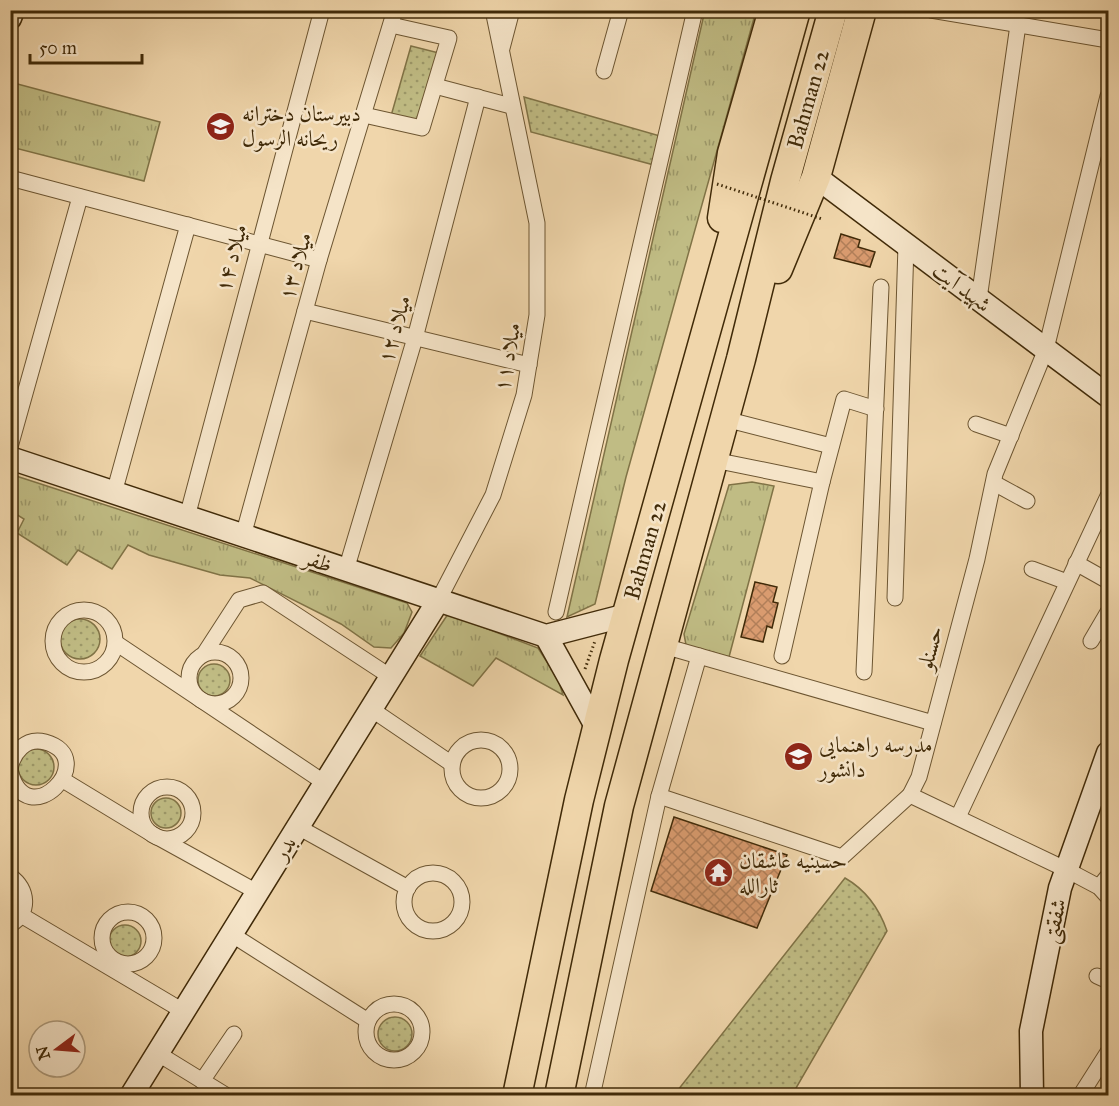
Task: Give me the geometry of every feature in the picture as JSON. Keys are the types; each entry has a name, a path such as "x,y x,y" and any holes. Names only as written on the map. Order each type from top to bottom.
{"highway":[{"path":"699,357 732,153 773,10"},
{"name":"Bahman 22","path":"517,1095 579,800 597,728 614,618 699,357 796,10"},
{"name":"Bahman 22","path":"560,1095 620,806 741,359 785,181 833,10"},
{"path":"741,359 816,177 862,10"}],"street":[{"path":"10,18 13,10"},
{"name":"میلاد ۱۴","path":"187,517 322,10"},
{"path":"435,86 511,106 493,10"},
{"path":"501,51 512,10"},
{"path":"604,70 621,10"},
{"path":"556,612 695,10"},
{"path":"931,10 1108,40"},
{"path":"364,115 422,128 435,86 448,38 393,18"},
{"name":"میلاد ۱۳","path":"243,536 319,260 393,18"},
{"path":"979,299 1018,25"},
{"name":"حسنلو","path":"910,795 919,777 977,559 994,483 1046,349 1108,96"},
{"name":"میلاد ۱۲","path":"346,570 415,338 478,97"},
{"name":"میلاد ۱۱","path":"438,601 493,495 524,395 537,315 537,223 511,106"},
{"name":"شهید آیت","path":"816,177 1108,396"},
{"path":"10,178 319,260"},
{"path":"10,447 80,197"},
{"path":"114,493 188,225"},
{"path":"895,598 906,245"},
{"path":"864,672 881,287"},
{"path":"305,311 529,365"},
{"path":"782,656 822,482 844,399 876,409"},
{"path":"725,419 831,446"},
{"path":"976,424 1011,436"},
{"name":"ظفر","path":"10,458 546,636"},
{"path":"714,460 822,482"},
{"path":"994,483 1027,501"},
{"path":"958,817 1108,496"},
{"path":"1076,563 1108,581"},
{"path":"1032,569 1067,582"},
{"path":"204,654 216,652 229,656 240,669 242,678 236,694 230,700 213,705 201,701 192,691 189,674 191,666 204,654 239,600 263,593 391,677"},
{"name":"بدر","path":"131,1095 438,601"},
{"path":"116,643 108,662 99,669 80,672 70,669 56,654 54,633 65,616 84,610 103,616 110,624 116,643 325,783"},
{"path":"1091,641 1108,612"},
{"path":"597,728 546,636 614,618"},
{"path":"664,646 933,723"},
{"path":"592,1095 659,796 699,656"},
{"path":"371,709 452,764"},
{"path":"40,741 56,747 65,762 63,780 51,793 34,796 17,787 10,770 16,752 22,746 40,741"},
{"name":"شفقتی","path":"1032,1095 1031,1031 1065,869 1108,753"},
{"path":"63,780 152,834 257,892"},
{"path":"659,796 842,856 910,795 1105,887"},
{"path":"298,827 408,888"},
{"path":"10,876 22,888 25,896 14,923 107,961 183,1011"},
{"path":"231,934 369,1021"},
{"path":"202,1081 234,1034"},
{"path":"1080,1095 1108,1052"},
{"path":"157,1053 227,1095"}],"path":[{"path":"717,184 822,219"},
{"path":"577,693 614,618"}],"green space":[{"path":"705,10 756,11 626,477 595,604 567,617"},
{"path":"411,46 439,53 420,123 391,116"},
{"path":"10,82 160,122 144,181 11,147"},
{"path":"524,97 660,136 654,165 531,132"},
{"path":"10,474 407,603 412,612 404,633 391,648 374,647 341,624 250,578 220,575 149,555 128,545 112,569 78,550 67,565 17,533 24,519 11,511"},
{"path":"752,482 774,486 729,657 686,645 684,634 729,485"},
{"path":"448,614 538,648 558,679 563,695 496,658 473,686 420,656"},
{"path":"80,619 88,620 94,625 99,631 99,647 94,653 88,658 80,659 72,658 66,653 61,647 60,639 61,631 66,625 72,620"},
{"path":"214,664 225,669 230,680 225,691 214,696 203,691 198,680 203,669"},
{"path":"36,749 49,754 54,767 49,780 36,785 23,780 18,767 23,754"},
{"path":"166,798 177,802 181,813 177,824 166,828 155,824 151,813 155,802"},
{"path":"845,878 871,900 887,931 792,1095 674,1095"},
{"path":"125,925 136,930 141,941 136,952 125,957 114,952 109,941 114,930"},
{"path":"395,1017 407,1022 412,1034 407,1046 395,1051 383,1046 378,1034 383,1022"}],"building":[{"path":"841,234 860,240 858,247 875,252 870,267 834,258"},
{"path":"755,582 777,587 773,602 778,603 772,628 767,626 763,642 741,637"},
{"name":"حسینیه عاشقان ثارالله","path":"674,817 787,855 757,928 651,891"}],"place":[{"name":"دبیرستان دخترانه ریحانه الرسول","path":"221,126"},
{"name":"مدرسه راهنمایی دانشور","path":"798,757"},
{"name":"حسینیه عاشقان ثارالله","path":"718,873"}]}
